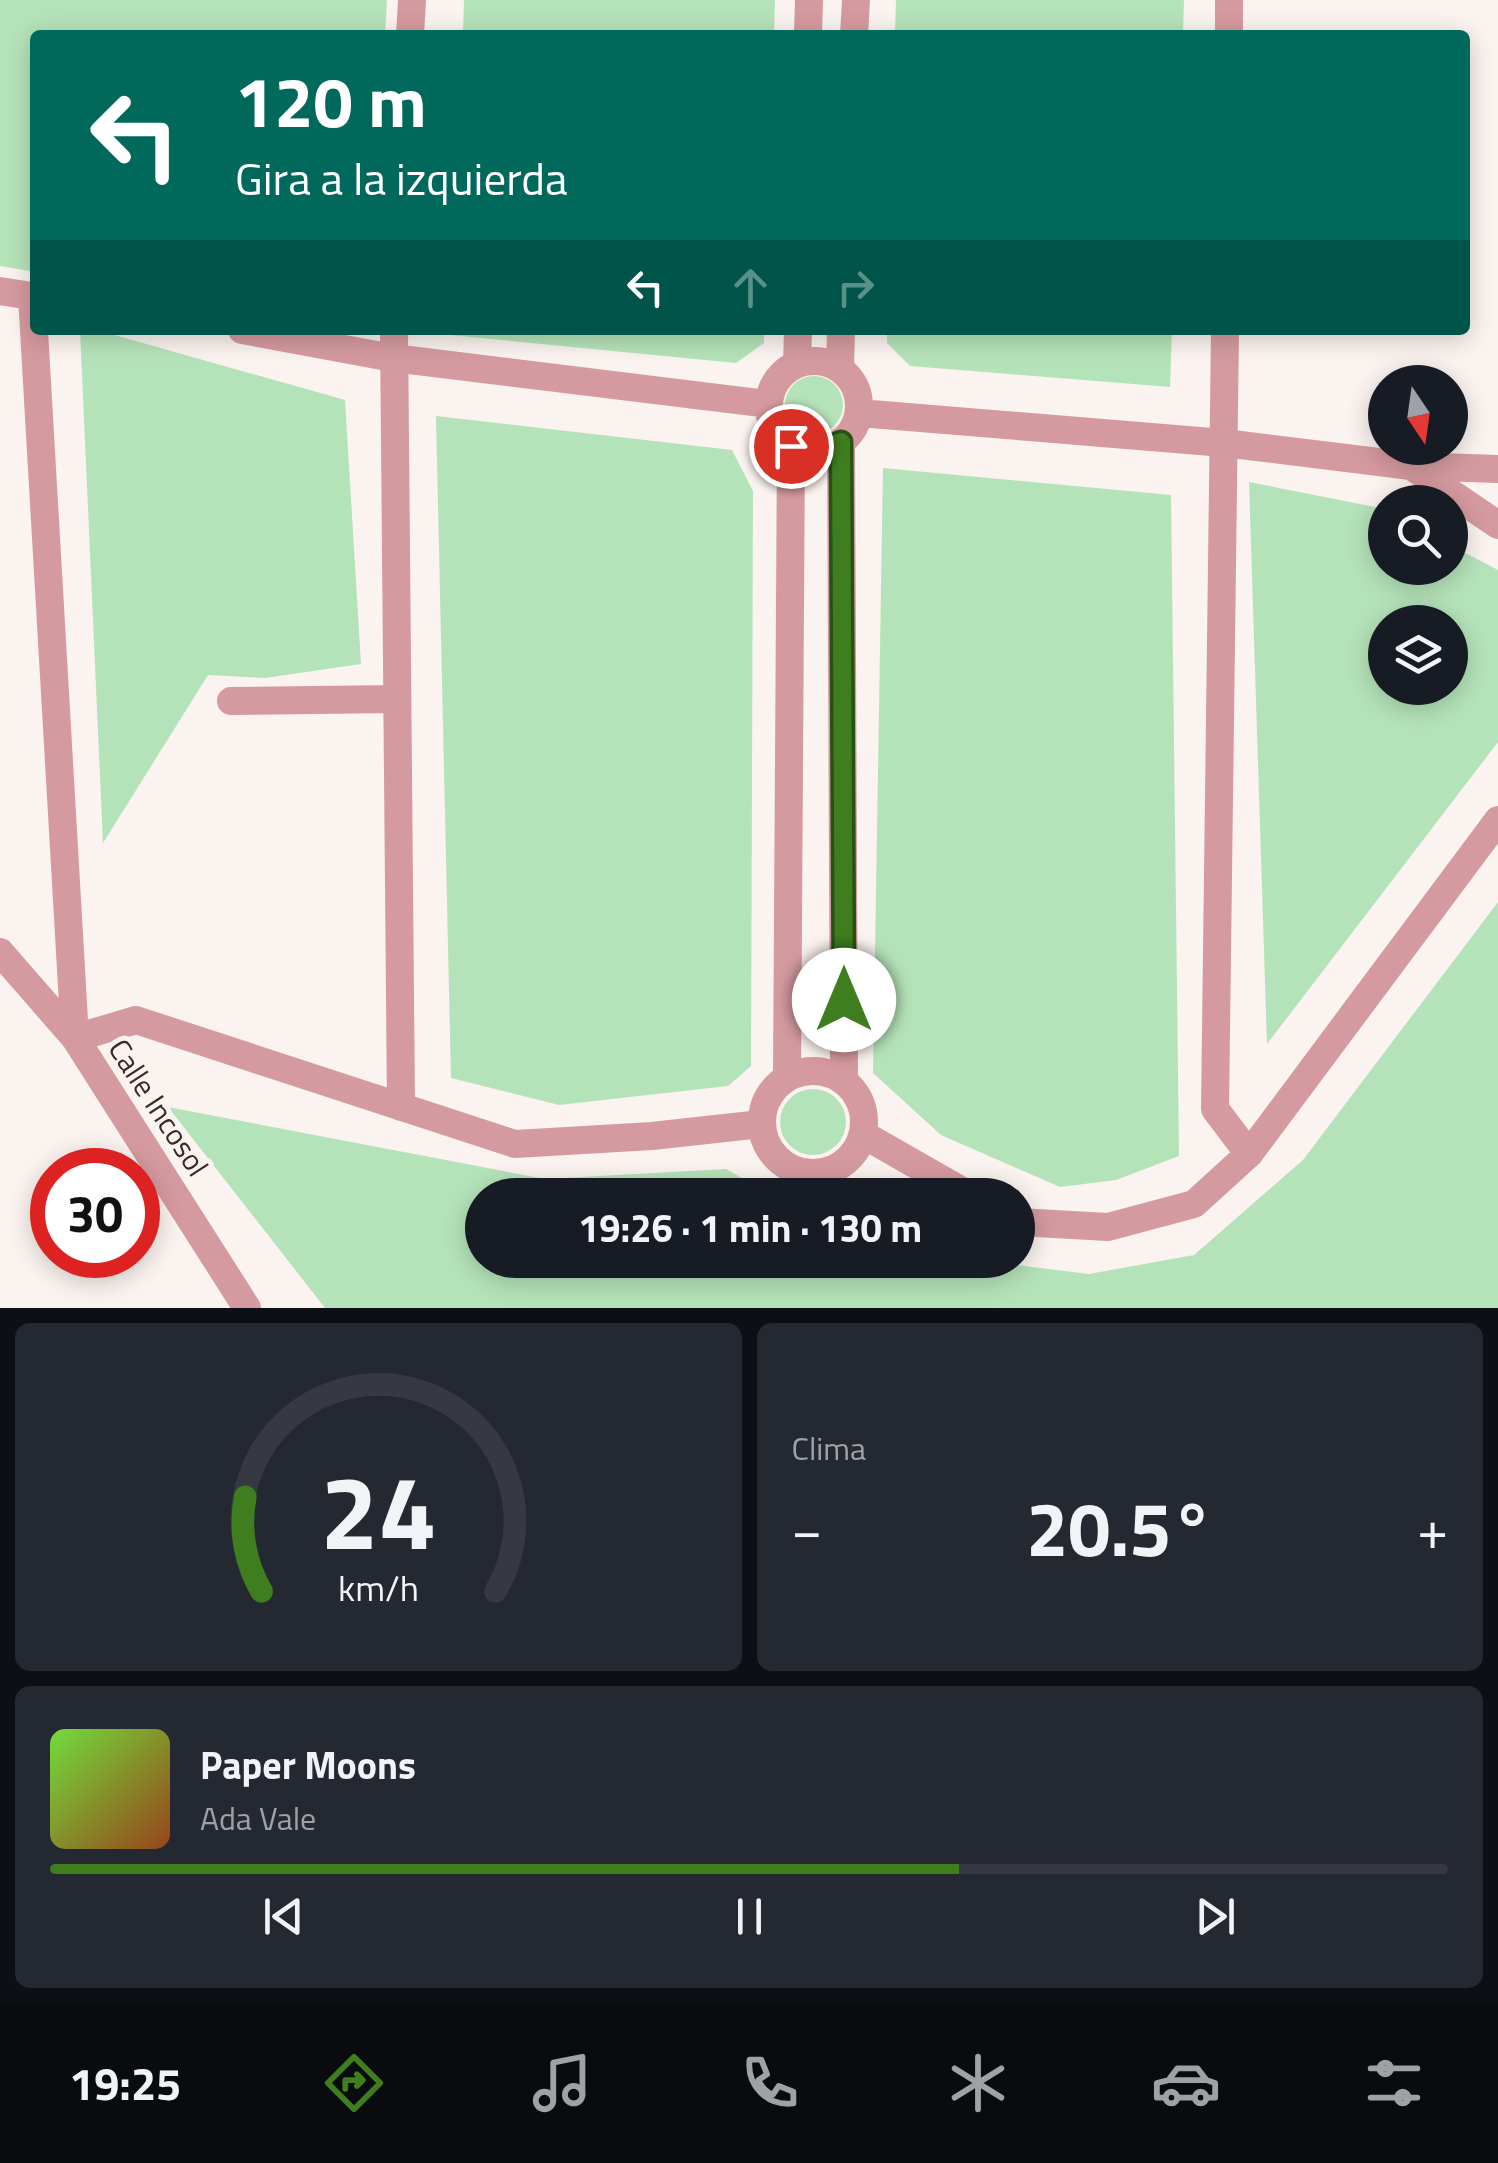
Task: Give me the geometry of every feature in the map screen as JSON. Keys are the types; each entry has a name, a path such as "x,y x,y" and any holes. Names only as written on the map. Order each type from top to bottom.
{"street":[{"path":"410,30 412,0"},
{"path":"808,30 810,0"},
{"path":"854,30 856,0"},
{"path":"1229,30 1230,0"},
{"path":"0,291 30,296"},
{"path":"34,335 74,1038 136,1020 514,1144 652,1136 761,1124"},
{"path":"296,335 393,344 768,404"},
{"path":"797,364 798,335"},
{"path":"840,369 841,335"},
{"path":"1225,335 1215,1109 1249,1154"},
{"path":"393,344 402,1108"},
{"path":"812,361 840,369 856,388 859,413 850,434 816,452 791,446 774,428 768,404 777,380 797,364 812,361"},
{"path":"859,413 1224,443 1411,466 1498,469"},
{"path":"841,442 844,1080"},
{"path":"788,1077 791,446"},
{"path":"1411,466 1496,516"},
{"path":"232,701 396,700"},
{"path":"1035,1223 1108,1227 1194,1204 1249,1154 1498,820"},
{"name":"Calle Incosol","path":"0,952 74,1038 247,1308"},
{"path":"816,1070 844,1080 862,1104 864,1135 846,1162 816,1174 800,1172 772,1154 761,1124 768,1097 788,1077 816,1070"},
{"path":"864,1135 939,1178"}],"green space":[{"path":"0,0 387,0 385,30 30,30 30,271 0,266"},
{"path":"464,0 775,0 774,30 463,30"},
{"path":"896,0 1184,0 1183,30 895,30"},
{"path":"80,335 115,335 345,400 361,664 265,678 208,675 103,843"},
{"path":"450,335 764,335 764,343 736,363"},
{"path":"887,335 1172,335 1170,387 910,366 887,343"},
{"path":"814,376 835,384 843,405 835,426 814,434 793,426 785,405 793,384"},
{"path":"436,416 732,450 753,491 751,1066 728,1086 559,1105 451,1078"},
{"path":"883,468 1171,495 1179,1156 1116,1180 1060,1187 941,1135 873,1073"},
{"path":"1249,482 1368,506 1368,585 1468,585 1468,554 1498,570 1498,742 1267,1044"},
{"path":"1498,902 1498,1308 325,1308 168,1107 540,1178 465,1178 465,1278 1035,1278 1035,1267 1089,1274 1194,1255 1303,1160"},
{"path":"813,1089 837,1098 846,1122 837,1146 813,1155 789,1146 780,1122 789,1098"},
{"path":"726,1169 742,1178 563,1178"}],"route":[{"path":"791,446 816,452 841,442 844,1000"}]}
